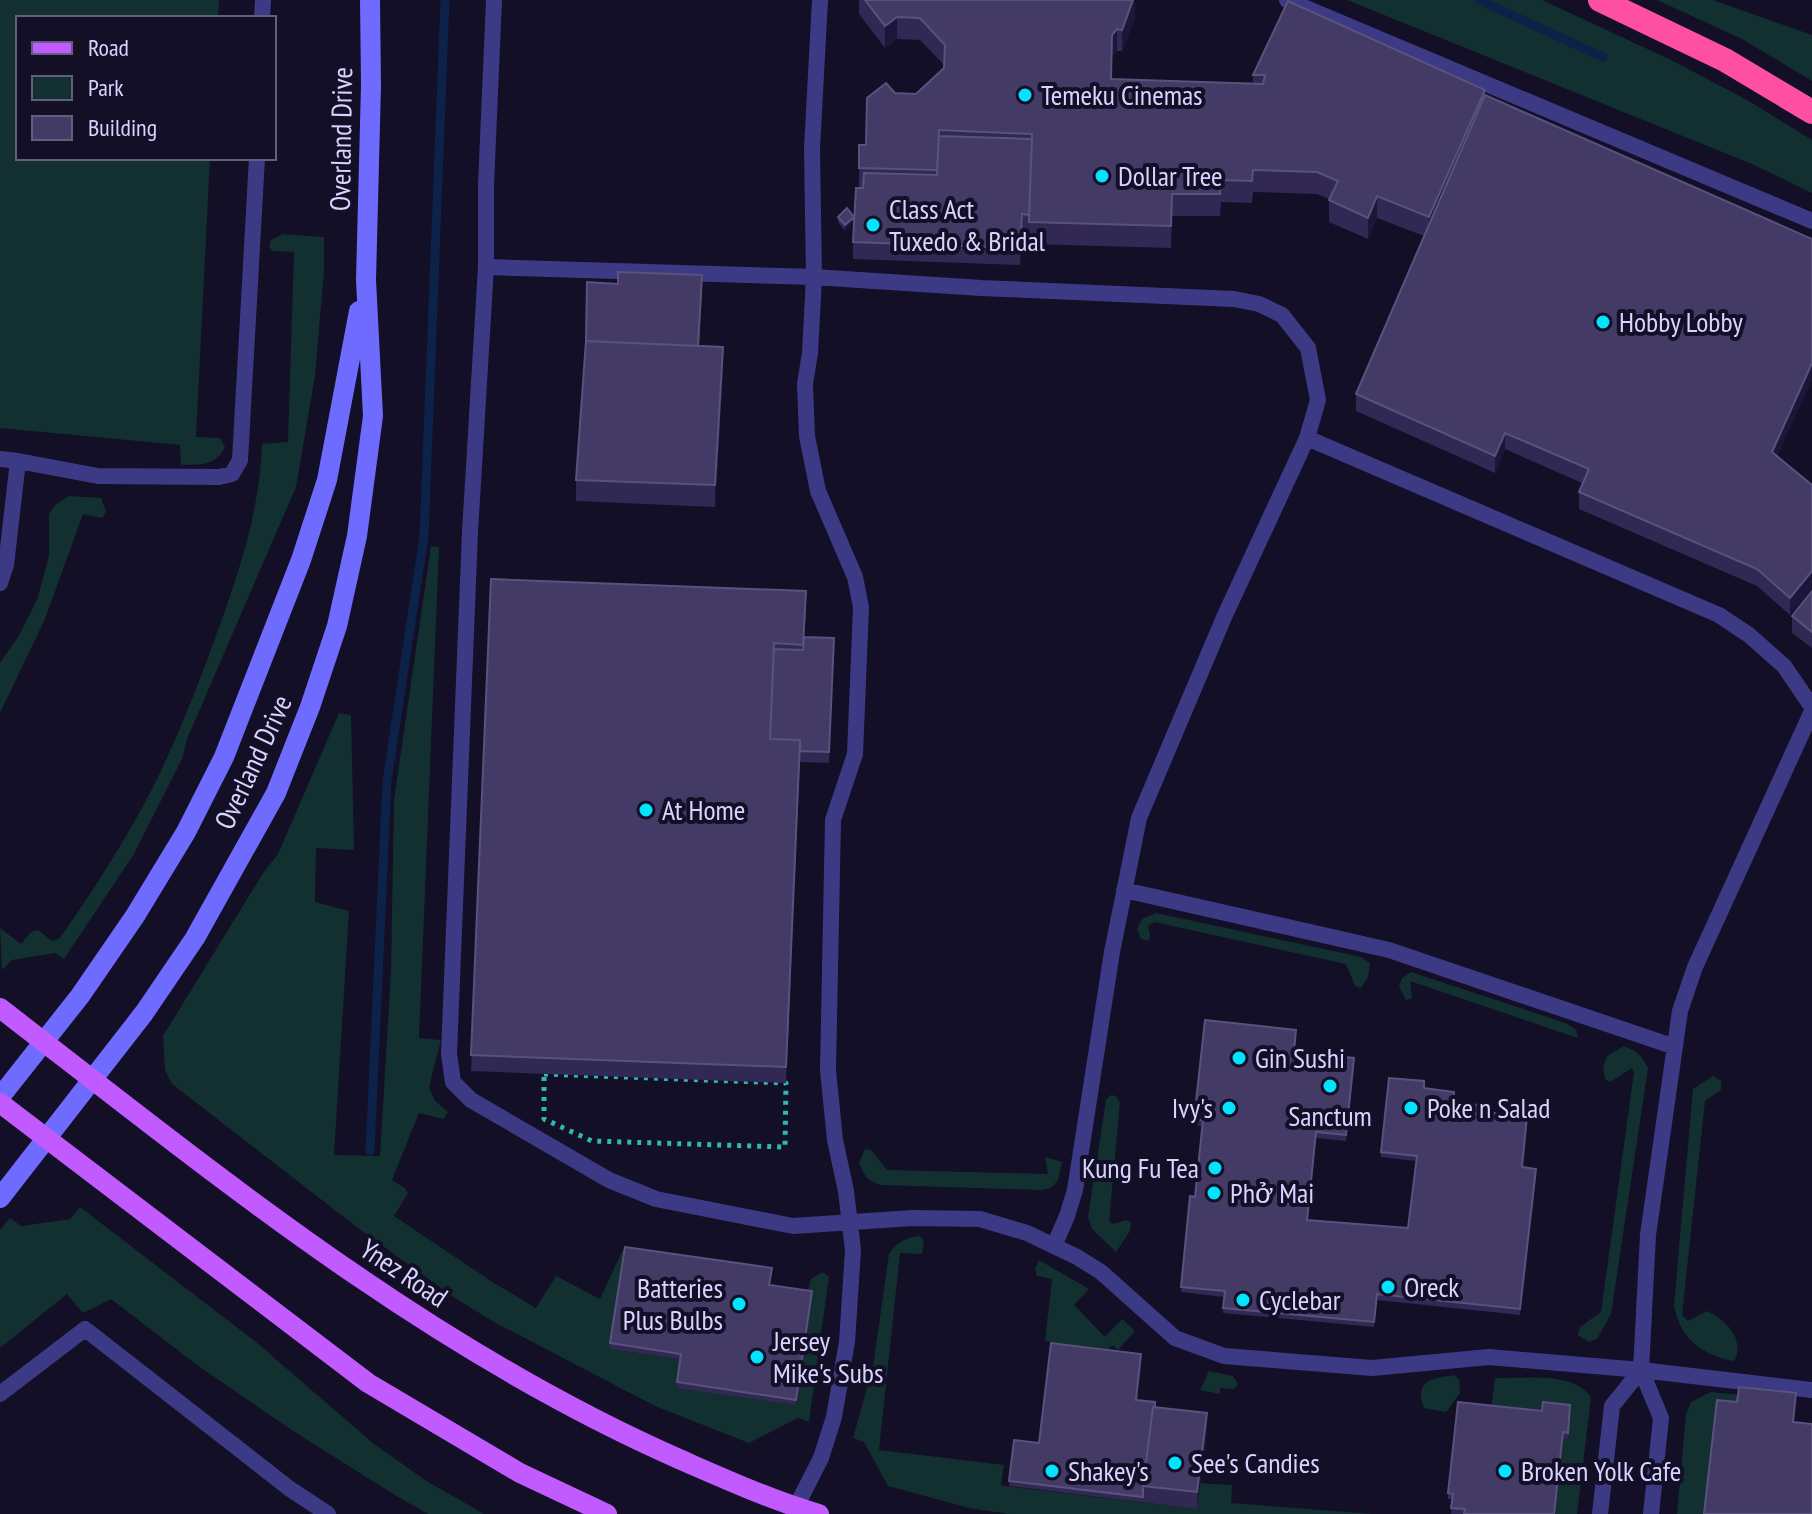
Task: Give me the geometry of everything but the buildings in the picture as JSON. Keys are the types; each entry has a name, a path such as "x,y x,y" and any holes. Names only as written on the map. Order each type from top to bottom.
{"highway":[{"path":"1600,0 1725,60 1812,112"}],"main road":[{"name":"Overland Drive","path":"0,1198 144,1013 195,938 276,793 310,707 337,626 357,536 373,416 366,280 370,0"},
{"name":"Overland Drive","path":"0,1100 80,996 135,916 186,832 224,757 295,574 327,480 366,280"},
{"name":"Ynez Road","path":"0,1008 287,1228 460,1344 625,1435 819,1514"},
{"path":"0,1100 368,1383 520,1473 607,1514"}],"lane":[{"path":"494,0 486,185 486,267 470,532 450,1040 453,1082 471,1100 518,1129 609,1180 656,1199 793,1226 913,1218 980,1219 1027,1233 1101,1272 1175,1338 1224,1356 1372,1368 1489,1357 1641,1370 1812,1390"},
{"path":"796,1507 821,1458 834,1417 847,1342 853,1250 835,1140 828,1070 833,820 839,797 850,777 855,754 861,607 859,588 818,491 807,436 805,384 814,277 812,149 820,0"},
{"path":"1287,0 1812,221"},
{"path":"0,459 98,476 219,477 232,474 240,460 257,160"},
{"path":"486,267 814,277 1234,299 1259,304 1282,315 1308,348 1318,400 1307,438 1225,615 1139,818 1094,1057 1075,1190 1054,1246"},
{"path":"1307,438 1719,615 1749,635 1784,666 1812,709 1695,967 1680,1011 1648,1235 1641,1370 1661,1418 1651,1514"},
{"path":"0,583 6,565 18,461"},
{"path":"1124,890 1389,950 1675,1047"},
{"path":"0,1394 85,1329 290,1489 328,1514"},
{"path":"1600,1514 1612,1406 1641,1370"}],"path":[{"path":"544,1074 786,1083 785,1147 592,1141 544,1119 544,1074"}],"green space":[{"path":"0,0 219,0 218,16 16,16 16,160 210,160 196,437 220,438 225,447 212,461 181,465 180,445 0,428"},
{"path":"1347,0 1542,0 1671,60 1749,101 1812,140 1812,193 1752,164"},
{"path":"1657,0 1713,0 1812,35 1812,81 1742,39"},
{"path":"283,234 324,237 315,376 296,487 187,739 182,759 134,854 64,959 55,953 12,960 2,970 0,928 21,944 31,932 38,930 52,941 60,938 73,919 146,801 199,682 249,534 258,490 262,444 288,442 294,252 272,251 269,246 271,240"},
{"path":"69,496 101,498 106,512 102,518 83,514 45,619 0,713 0,663 37,600 49,556 49,514 55,505"},
{"path":"431,546 439,547 419,1038 441,1040 429,1087 435,1101 448,1112 444,1119 419,1113 392,1180 408,1193 394,1216 536,1308 556,1276 600,1299 623,1249 625,1253 610,1349 681,1359 795,1405 812,1297 806,1296 811,1279 822,1272 829,1276 809,1422 798,1418 749,1443 655,1406 494,1322 455,1298 358,1228 172,1084 165,1070 163,1036 263,873 278,854 339,713 351,715 354,850 316,848 315,902 349,911 334,1155 380,1156 391,972 394,800"},
{"path":"1156,913 1361,957 1370,963 1368,977 1361,988 1355,986 1346,964 1154,922 1148,926 1148,941 1141,939 1137,929 1142,919"},
{"path":"1411,972 1568,1024 1576,1030 1578,1038 1410,981 1412,998 1406,1000 1399,986 1402,978"},
{"path":"1624,1046 1639,1054 1648,1068 1611,1314 1597,1339 1589,1342 1578,1335 1580,1327 1601,1312 1634,1072 1632,1068 1610,1082 1605,1079 1603,1067 1607,1056"},
{"path":"1713,1076 1721,1081 1721,1090 1705,1101 1682,1315 1688,1321 1707,1311 1721,1319 1736,1338 1738,1346 1734,1361 1694,1344 1681,1327 1674,1305 1693,1089"},
{"path":"1111,1095 1120,1102 1109,1221 1113,1224 1126,1220 1131,1223 1130,1231 1116,1252 1092,1229 1088,1217 1106,1100"},
{"path":"865,1149 871,1150 887,1170 1048,1174 1045,1157 1062,1162 1058,1180 1051,1188 1042,1190 881,1185 870,1180 861,1168 859,1163"},
{"path":"80,1207 256,1342 374,1444 425,1480 484,1514 428,1514 398,1497 290,1429 197,1365 111,1299 83,1313 67,1294 0,1348 0,1230 10,1218 21,1226 70,1219"},
{"path":"920,1236 924,1242 922,1254 900,1253 879,1450 1004,1465 1001,1485 1005,1486 1197,1509 1200,1483 1232,1485 1231,1503 1373,1514 1009,1514 969,1508 888,1486 864,1442 853,1438 873,1367 889,1254 902,1241"},
{"path":"1039,1260 1089,1289 1074,1305 1105,1337 1122,1319 1135,1331 1118,1350 1113,1345 1108,1349 1045,1341 1052,1279 1037,1276 1035,1269"},
{"path":"1209,1371 1233,1376 1238,1384 1234,1389 1220,1388 1220,1394 1200,1390"},
{"path":"1454,1375 1459,1379 1460,1393 1446,1412 1424,1408 1421,1399 1423,1386 1432,1380"},
{"path":"1495,1378 1560,1380 1583,1389 1591,1397 1577,1514 1554,1514 1563,1438 1568,1438 1542,1417 1491,1411"},
{"path":"1711,1392 1740,1395 1706,1514 1677,1514 1686,1414 1691,1402"}],"waterway":[{"path":"370,1151 387,781 424,536 445,0"},
{"path":"1479,0 1603,57"}],"place":[{"name":"Temeku Cinemas","path":"1025,95"},
{"name":"Dollar Tree","path":"1102,176"},
{"name":"Class Act Tuxedo & Bridal","path":"873,225"},
{"name":"Hobby Lobby","path":"1603,322"},
{"name":"At Home","path":"646,810"},
{"name":"Gin Sushi","path":"1239,1058"},
{"name":"Sanctum","path":"1330,1086"},
{"name":"Ivy's","path":"1229,1108"},
{"name":"Poke n Salad","path":"1411,1108"},
{"name":"Kung Fu Tea","path":"1215,1168"},
{"name":"Phở Mai","path":"1214,1193"},
{"name":"Oreck","path":"1388,1287"},
{"name":"Cyclebar","path":"1243,1300"},
{"name":"Batteries Plus Bulbs","path":"739,1304"},
{"name":"Jersey Mike's Subs","path":"757,1357"},
{"name":"See's Candies","path":"1175,1463"},
{"name":"Shakey's","path":"1052,1471"},
{"name":"Broken Yolk Cafe","path":"1505,1471"}]}
